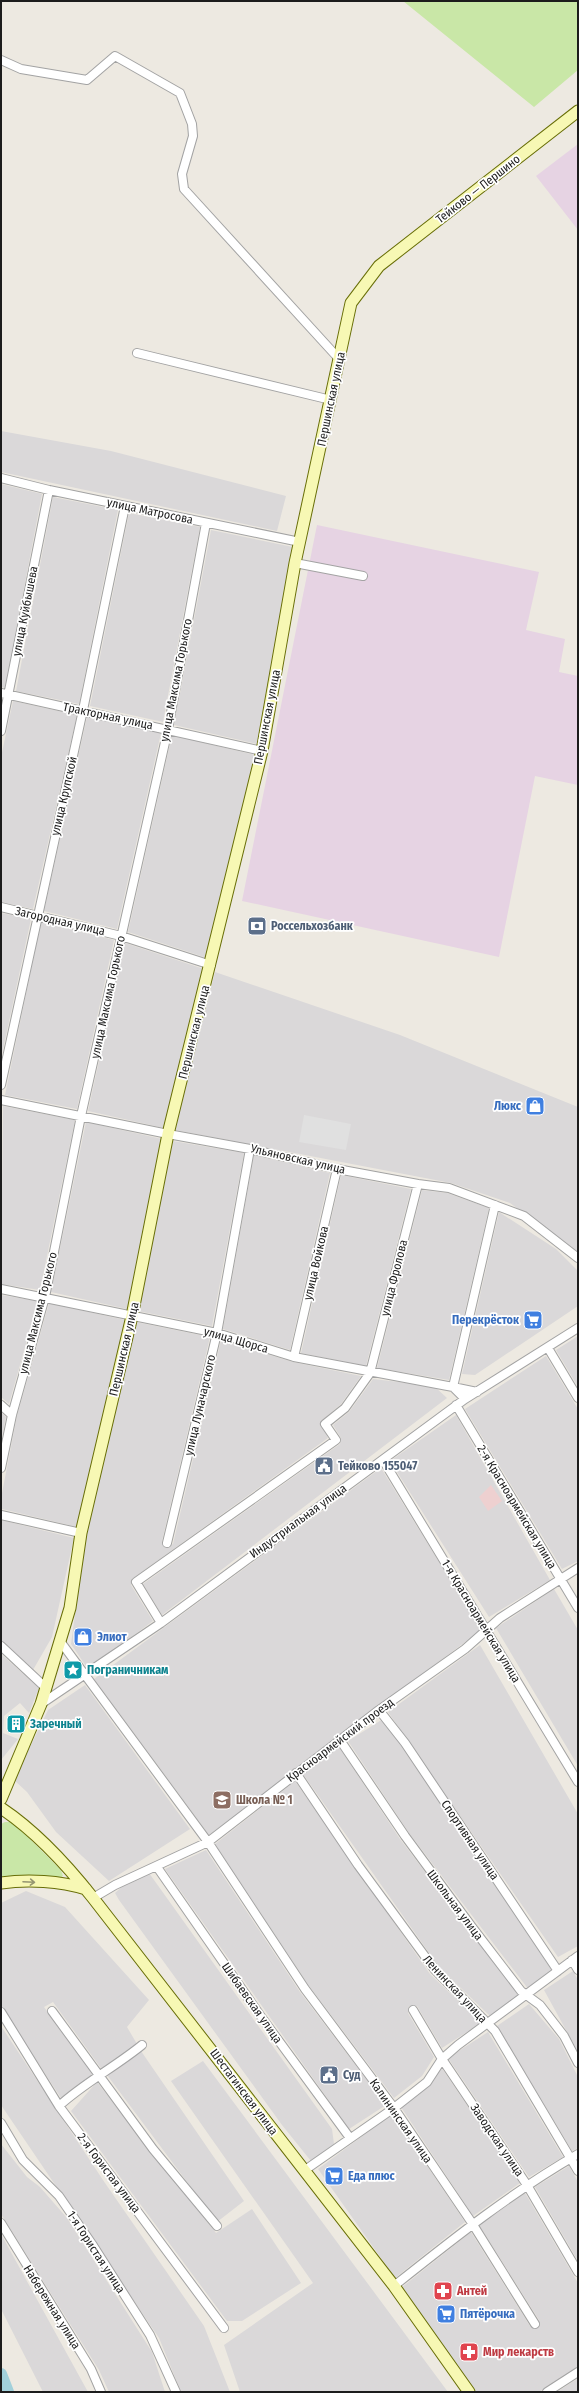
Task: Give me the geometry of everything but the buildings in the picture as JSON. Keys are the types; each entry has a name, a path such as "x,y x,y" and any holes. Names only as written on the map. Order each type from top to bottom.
{"street":[{"path":"1,60 21,69 87,80 114,56 180,93 192,124 193,136 182,174 184,189 340,360"},
{"name":"Тейково — Першино","path":"379,266 578,112"},
{"name":"Першинская улица","path":"1,1800 41,1704 70,1608 81,1533 132,1316 168,1134 211,965 262,751 295,563 340,360 351,303 379,266"},
{"path":"137,353 331,400"},
{"name":"улица Матросова","path":"1,478 48,490 300,542"},
{"name":"улица Куйбышева","path":"1,732 5,694 48,490"},
{"name":"улица Крупской","path":"1,1085 83,710 125,506"},
{"name":"улица Максима Горького","path":"1,1468 12,1415 45,1297 81,1116 168,729 206,523"},
{"path":"295,563 363,576"},
{"name":"Тракторная улица","path":"5,694 83,710 262,751"},
{"name":"Загородная улица","path":"1,907 121,936 211,965"},
{"name":"Ульяновская улица","path":"1,1100 168,1134 250,1148 337,1169 418,1184 449,1188 524,1216 578,1258"},
{"name":"улица Луначарского","path":"167,1543 217,1333 250,1148"},
{"name":"улица Войкова","path":"294,1357 337,1169"},
{"name":"улица Фролова","path":"370,1373 418,1184"},
{"path":"465,1399 453,1387 495,1205"},
{"name":"улица Щорса","path":"1,1289 217,1333 294,1357 370,1373 477,1392"},
{"name":"Индустриальная улица","path":"41,1704 161,1623 456,1405 578,1328"},
{"path":"548,1348 578,1398"},
{"path":"161,1623 136,1582 336,1440 325,1424 345,1408 370,1373"},
{"path":"1,1405 12,1415"},
{"name":"2-я Красноармейская улица","path":"456,1405 578,1608"},
{"name":"1-я Красноармейская улица","path":"383,1460 578,1782"},
{"path":"1,1515 81,1533"},
{"name":"Красноармейский проезд","path":"90,1894 116,1885 157,1867 208,1842 379,1710 465,1649 500,1618 560,1578 578,1568"},
{"path":"60,1641 208,1842"},
{"path":"1,1646 46,1688"},
{"name":"Спортивная улица","path":"379,1710 405,1744 558,1971"},
{"name":"Школьная улица","path":"340,1740 409,1842 472,1927 527,1995 540,2005 564,2036 578,2063"},
{"name":"Ленинская улица","path":"296,1773 408,1936 435,1970 486,2024 495,2031 574,2156 578,2171"},
{"name":"Шестагинская улица","path":"1,1808 44,1843 90,1894 394,2286 469,2392"},
{"name":"Калининская улица","path":"208,1842 305,1989 394,2108 472,2223 535,2324"},
{"name":"Шибаевская улица","path":"157,1867 350,2138"},
{"path":"56,1884 66,1879 70,1872"},
{"path":"1,1883 16,1881 56,1884 90,1894"},
{"path":"305,2170 394,2108 427,2082 442,2059 486,2024 575,1958 578,1970"},
{"path":"52,2010 153,2149 217,2226"},
{"name":"Заводская улица","path":"413,2010 442,2059 527,2185 578,2272"},
{"name":"2-я Гористая улица","path":"1,2012 59,2106 224,2328"},
{"path":"59,2106 74,2092 100,2076 142,2045"},
{"name":"1-я Гористая улица","path":"1,2122 23,2160 60,2196 92,2244 150,2335 176,2392"},
{"path":"394,2286 472,2223 527,2185 574,2156"},
{"name":"Набережная улица","path":"1,2223 90,2369 101,2392"},
{"path":"552,2391 578,2372"}],"shaded area":[{"path":"578,144 578,230 536,176"},
{"path":"1,431 111,451 286,496 277,531 1,472"},
{"path":"1,484 42,494 5,688 1,687"},
{"path":"53,497 118,510 79,704 16,691"},
{"path":"129,513 200,527 163,722 90,706"},
{"path":"317,525 539,572 526,630 565,639 559,672 578,676 578,785 535,776 499,957 242,901"},
{"path":"211,530 293,547 257,744 174,725"},
{"path":"13,701 77,715 33,909 1,902 1,757"},
{"path":"87,717 161,733 117,929 44,911"},
{"path":"172,735 255,755 207,958 128,932"},
{"path":"1,913 31,919 1,1059"},
{"path":"41,922 114,940 77,1109 5,1095"},
{"path":"125,943 204,969 164,1128 88,1111"},
{"path":"215,972 400,1035 578,1107 578,1254 510,1203 451,1183 175,1130"},
{"path":"3,1106 75,1120 40,1290 1,1284"},
{"path":"304,1115 351,1124 346,1150 299,1142"},
{"path":"86,1122 162,1139 127,1309 51,1292"},
{"path":"173,1141 244,1153 212,1326 138,1311"},
{"path":"254,1155 330,1173 290,1350 223,1329"},
{"path":"341,1175 411,1189 366,1366 301,1353"},
{"path":"422,1190 447,1193 489,1208 449,1380 377,1368"},
{"path":"499,1212 556,1249 578,1271 578,1306 475,1375 462,1374"},
{"path":"1,1295 38,1301 9,1404 1,1397"},
{"path":"49,1303 125,1320 77,1527 2,1509 2,1493 17,1416"},
{"path":"136,1322 210,1337 162,1541 166,1548 173,1544 221,1340 293,1362 361,1376 341,1404 321,1421 328,1438 132,1579 131,1585 153,1621 88,1669 71,1644 86,1534"},
{"path":"578,1336 578,1387 556,1350"},
{"path":"546,1356 578,1409 578,1561 562,1569 465,1409"},
{"path":"373,1379 434,1386 447,1398 162,1615 143,1584 340,1444 341,1438 333,1425 349,1412"},
{"path":"1,1412 6,1417 1,1442"},
{"path":"456,1415 550,1580 489,1617 390,1461"},
{"path":"381,1468 481,1630 209,1835 94,1679"},
{"path":"491,1485 502,1501 488,1511 479,1497"},
{"path":"1,1520 74,1538 52,1637 33,1670 1,1640"},
{"path":"554,1589 578,1630 578,1766 496,1628"},
{"path":"480,1645 578,1814 578,1946 558,1957 388,1712"},
{"path":"1,1654 39,1688 29,1713 20,1703 4,1716 3,1733 18,1739 1,1760"},
{"path":"85,1685 190,1829 109,1881 56,1832 27,1792 14,1780 48,1710"},
{"path":"383,1719 557,1969 529,1990 409,1833 348,1741"},
{"path":"339,1747 400,1839 520,1997 491,2017 439,1967 303,1774"},
{"path":"295,1781 430,1974 481,2023 442,2048 417,2006 409,2006 408,2013 434,2057 422,2076 394,2098 309,1986 215,1844"},
{"path":"206,1850 300,1992 386,2105 349,2129 165,1869"},
{"path":"149,1873 332,2129 334,2144 311,2161 282,2125 115,1893 126,1883"},
{"path":"26,1891 65,1907 149,2000 127,2027 137,2044 103,2071 53,2002 44,2007 96,2075 61,2098 1,2006 1,1903"},
{"path":"573,1971 578,1980 578,2052 544,1990"},
{"path":"529,2004 559,2039 578,2077 578,2148 572,2151 497,2026"},
{"path":"1,2026 105,2183 204,2326 230,2392 181,2392 159,2338 1,2105"},
{"path":"488,2032 563,2157 529,2177 448,2058"},
{"path":"141,2051 244,2201 217,2222 107,2075"},
{"path":"203,2061 448,2392 240,2392 224,2345 313,2283 171,2081"},
{"path":"441,2067 520,2183 473,2216 401,2107"},
{"path":"97,2082 216,2233 252,2209 301,2283 242,2321 227,2321 71,2111"},
{"path":"392,2114 465,2222 395,2278 318,2169"},
{"path":"1,2144 27,2177 40,2187 67,2218 152,2352 165,2392 109,2392 99,2370 1,2214"},
{"path":"569,2166 578,2182 578,2261 535,2187"},
{"path":"525,2193 578,2283 578,2368 539,2392 476,2392 401,2288 471,2232 530,2326 538,2328 539,2320 479,2225"},
{"path":"1,2234 88,2392 43,2392 1,2309"},
{"path":"578,2379 578,2392 557,2392 572,2382"}],"green space":[{"path":"403,1 578,1 578,70 534,107"},
{"path":"5,1822 13,1822 61,1870 63,1876 56,1880 1,1878 1,1824"}],"waterway":[{"path":"1,2374 8,2392"}],"place":[{"name":"Россельхозбанк","path":"257,926"},
{"name":"Люкс","path":"535,1106"},
{"name":"Перекрёсток","path":"533,1320"},
{"name":"Тейково 155047","path":"324,1466"},
{"name":"Элиот","path":"83,1637"},
{"name":"Пограничникам","path":"73,1670"},
{"name":"Заречный","path":"16,1724"},
{"name":"Школа № 1","path":"222,1800"},
{"name":"Суд","path":"329,2075"},
{"name":"Еда плюс","path":"334,2176"},
{"name":"Антей","path":"443,2291"},
{"name":"Пятёрочка","path":"446,2314"},
{"name":"Мир лекарств","path":"469,2352"}]}
